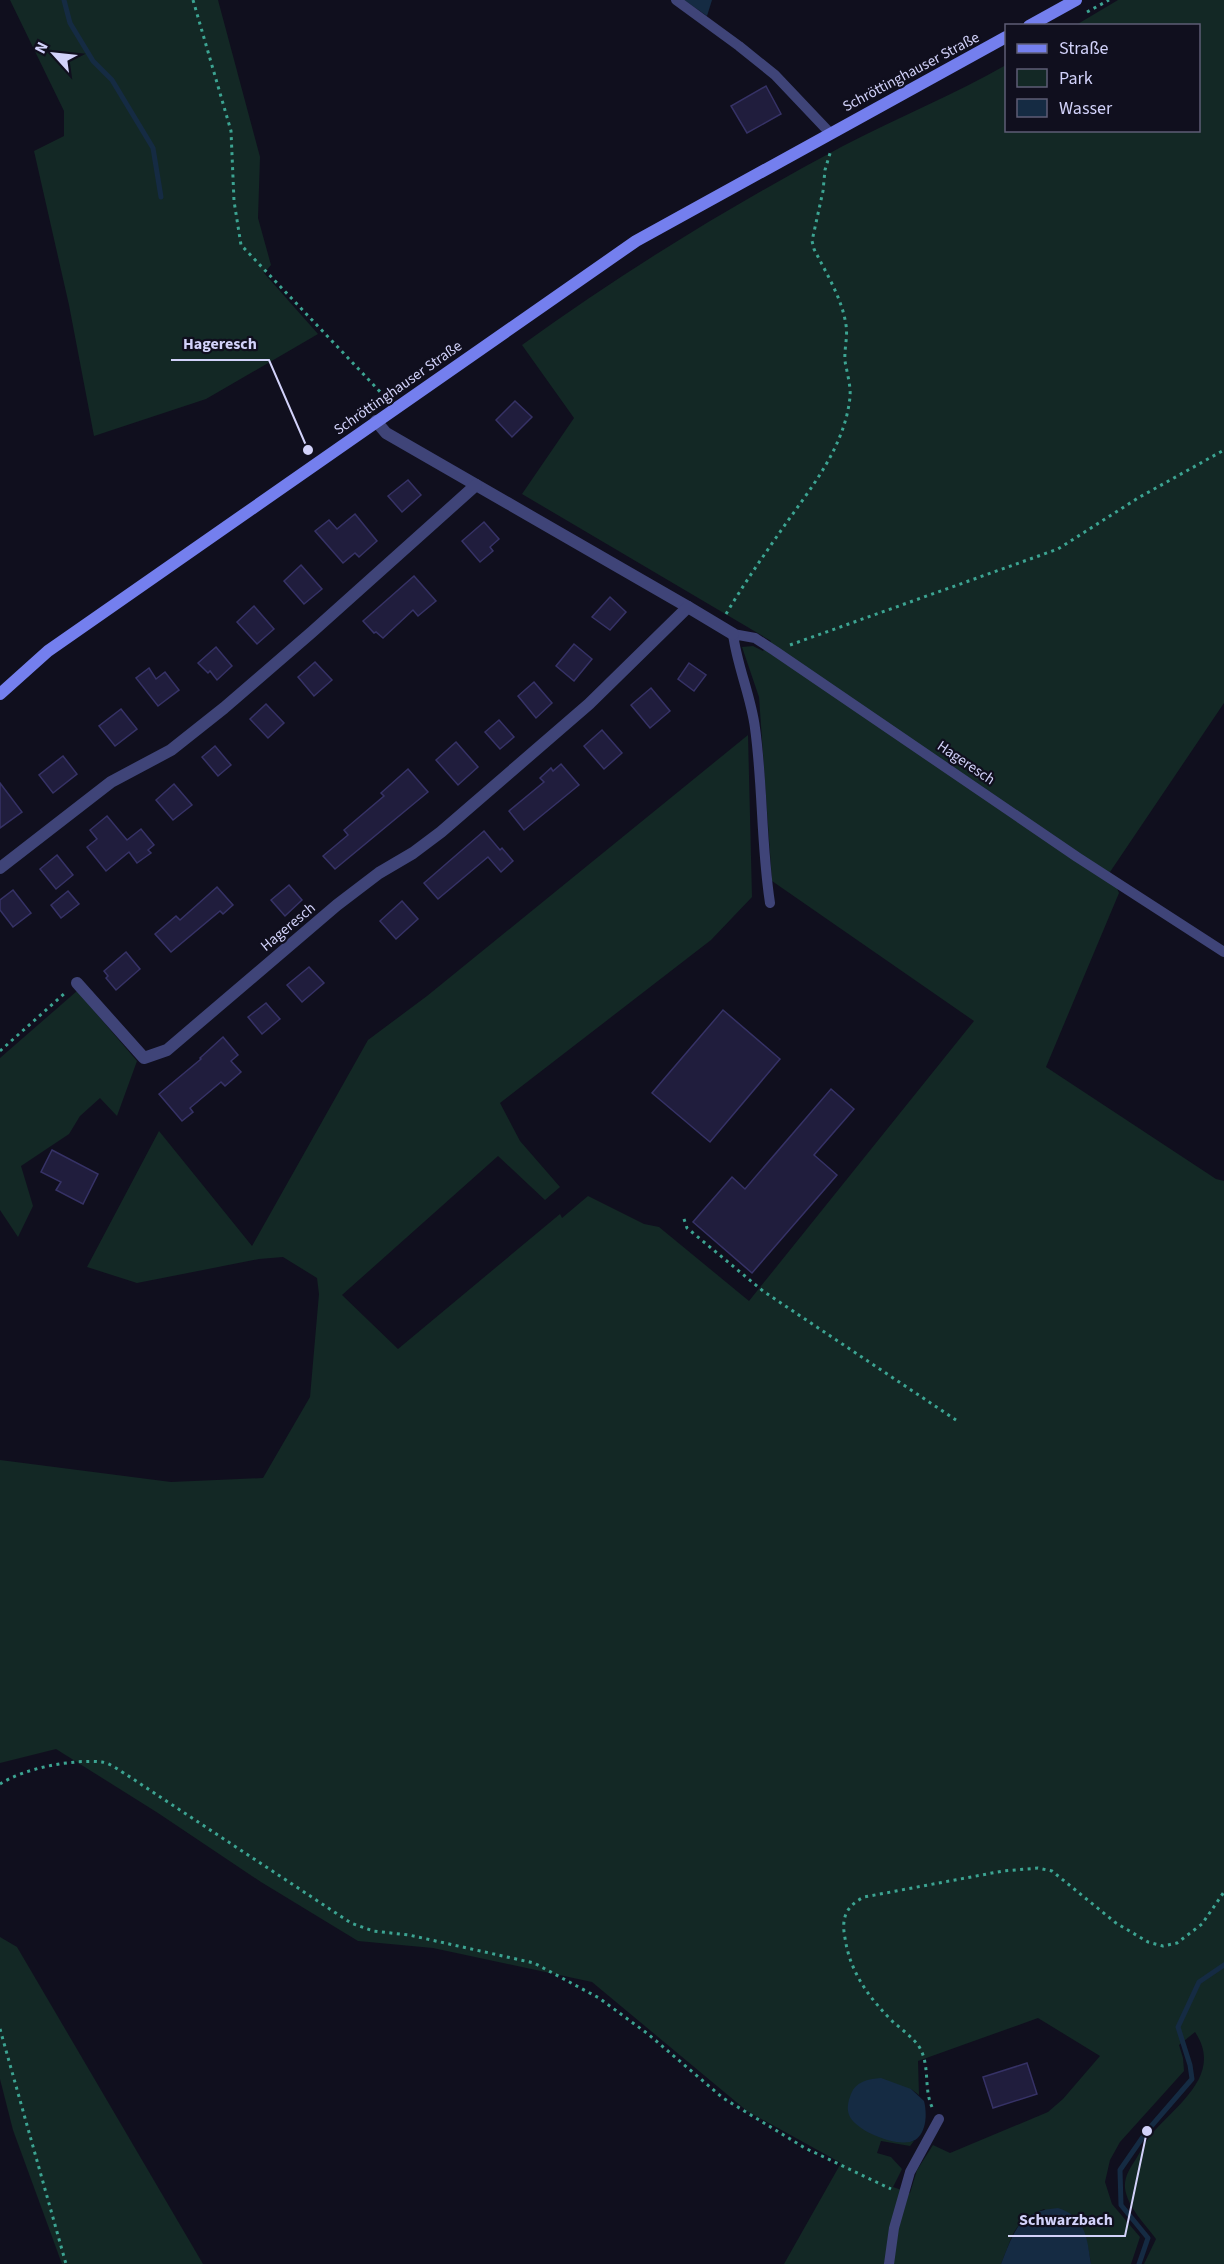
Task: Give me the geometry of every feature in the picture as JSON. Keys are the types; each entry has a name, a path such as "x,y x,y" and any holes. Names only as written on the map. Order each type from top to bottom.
{"main road":[{"path":"1033,24 1076,0"},
{"name":"Schröttinghauser Straße","path":"0,694 48,651 636,241 831,139 1005,38"}],"street":[{"name":"Hageresch","path":"376,421 386,433 733,634"},
{"path":"0,868 111,782 171,750 224,708 476,485"},
{"name":"Hageresch","path":"77,983 144,1058 167,1050 337,905 441,832 590,704 688,608"}],"lane":[{"path":"675,0 776,75 831,139"},
{"path":"733,634 755,728 770,903"},
{"name":"Hageresch","path":"733,634 754,638 775,651 1077,857 1224,951"},
{"path":"889,2264 894,2228 910,2172 939,2119"}],"path":[{"path":"193,0 231,131 234,201 241,245 395,408"},
{"path":"823,150 831,139"},
{"path":"719,626 743,584 818,478 834,451 846,422 851,395 845,359 846,323 840,302 812,241 831,139"},
{"path":"775,651 1058,549 1138,498 1224,450"},
{"path":"0,1051 77,983"},
{"path":"684,1219 687,1228 763,1291 956,1420"},
{"path":"0,1784 24,1772 47,1767 80,1762 104,1762 351,1923 373,1931 409,1935 534,1963 599,1998 648,2034 723,2098 805,2148 903,2195"},
{"path":"939,2119 928,2094 926,2067 917,2044 869,1996 848,1957 843,1922 846,1912 853,1903 864,1897 1003,1871 1038,1868 1052,1871 1116,1923 1148,1942 1164,1946 1177,1943 1202,1924 1224,1893"},
{"path":"0,2029 66,2264"}],"green space":[{"path":"10,0 218,0 260,157 258,218 271,265 264,273 318,334 206,399 94,436 69,305 34,151 64,136 64,111"},
{"path":"1118,0 1224,0 1224,703 1110,872 1119,893 1046,1067 1216,1179 1224,1181 1224,2264 1144,2264 1156,2239 1133,2209 1125,2188 1128,2173 1151,2135 1184,2101 1200,2076 1204,2062 1202,2048 1195,2032 1179,2045 1184,2071 1120,2142 1110,2160 1105,2182 1112,2204 1140,2237 1131,2264 1091,2264 1088,2247 1044,2209 1026,2219 1015,2230 1001,2264 784,2264 841,2163 747,2111 592,1982 433,1948 358,1941 261,1882 158,1813 56,1749 0,1763 0,1460 171,1482 263,1478 310,1397 319,1294 317,1278 283,1257 259,1259 137,1283 87,1267 159,1131 252,1246 368,1040 427,996 748,735 752,897 711,940 500,1103 520,1141 560,1187 545,1200 498,1156 342,1295 398,1349 560,1214 562,1218 588,1196 644,1224 659,1227 749,1301 974,1021 772,881 759,697 742,647 753,646 763,651 771,641 522,494 574,418 522,345 639,265 760,192 843,146 1005,66 1005,132 1200,132 1200,24 1078,24","holes":["1038,2018 1100,2056 1063,2099 1048,2112 950,2153 933,2145 917,2170 910,2193 893,2187 902,2169 891,2157 877,2153 881,2141 910,2146 914,2141 898,2142 911,2089 919,2095 918,2061"]},
{"path":"77,991 137,1061 117,1116 100,1098 80,1116 69,1134 21,1166 33,1206 18,1237 0,1210 0,1058"},
{"path":"0,1937 17,1947 203,2264 62,2264 13,2130 0,2079"}],"water":[{"path":"684,0 712,0 707,16"},
{"path":"881,2078 911,2089 924,2101 926,2117 924,2127 915,2140 900,2142 880,2138 861,2128 850,2117 848,2106 856,2086"},
{"path":"1058,2208 1080,2223 1086,2237 1091,2264 1001,2264 1019,2225 1034,2214"}],"building":[{"path":"766,86 781,114 747,133 731,106"},
{"path":"515,401 532,417 512,437 496,420"},
{"path":"408,480 421,495 402,512 388,496"},
{"path":"355,514 377,541 359,557 355,553 343,563 315,531 329,520 337,529"},
{"path":"484,522 499,539 490,547 493,551 480,562 462,541"},
{"path":"301,565 322,589 304,604 284,581"},
{"path":"414,576 436,601 418,616 413,610 383,638 376,632 374,633 363,621"},
{"path":"610,597 626,612 610,630 592,617"},
{"path":"254,606 274,629 257,644 237,622"},
{"path":"574,644 592,659 574,681 556,666"},
{"path":"216,647 232,666 217,680 210,671 208,673 198,663"},
{"path":"315,662 332,680 314,696 298,677"},
{"path":"689,663 706,675 694,691 678,679"},
{"path":"149,668 156,679 165,672 179,690 158,706 136,678"},
{"path":"534,682 552,703 536,718 518,696"},
{"path":"651,688 670,711 650,728 631,705"},
{"path":"266,704 284,723 268,738 250,719"},
{"path":"121,709 137,729 115,746 99,726"},
{"path":"499,720 514,737 500,749 485,732"},
{"path":"602,730 622,753 604,769 584,746"},
{"path":"456,742 478,767 458,785 436,760"},
{"path":"215,746 231,765 218,776 202,757"},
{"path":"63,756 77,774 53,793 39,775"},
{"path":"561,764 579,785 524,830 509,811 544,782 540,778 551,768 553,771"},
{"path":"408,769 428,792 335,869 323,856 348,835 344,830 384,796 381,793"},
{"path":"0,783 22,812 0,828"},
{"path":"174,784 192,805 173,820 156,800"},
{"path":"107,816 127,840 141,829 154,845 148,850 151,853 137,863 129,852 106,871 87,847 97,839 90,830"},
{"path":"484,831 513,861 501,872 488,857 438,899 424,883"},
{"path":"57,855 73,875 56,889 40,869"},
{"path":"289,885 302,900 285,916 271,900"},
{"path":"217,887 233,905 223,914 220,911 171,952 155,934 176,916 180,920"},
{"path":"13,890 31,913 13,927 0,910 0,900"},
{"path":"68,891 79,904 61,918 51,905"},
{"path":"402,901 418,919 396,939 380,921"},
{"path":"126,952 140,969 116,990 106,978 108,976 104,971"},
{"path":"309,967 324,983 302,1002 287,985"},
{"path":"266,1003 280,1019 262,1034 248,1017"},
{"path":"723,1010 780,1059 710,1142 652,1093"},
{"path":"223,1037 238,1055 231,1061 241,1072 225,1086 221,1082 190,1108 193,1112 182,1121 159,1094"},
{"path":"831,1089 854,1109 814,1155 837,1175 752,1273 693,1222 732,1177 745,1189"},
{"path":"52,1150 98,1174 83,1204 56,1190 61,1182 41,1172"},
{"path":"1027,2063 1037,2094 993,2108 983,2077"}],"waterway":[{"path":"64,0 70,23 93,61 112,80 153,148 161,197"},
{"path":"1139,2264 1148,2238 1121,2205 1120,2170 1147,2131 1192,2079 1178,2027 1199,1982 1224,1965"}],"place":[{"name":"Hageresch","path":"308,450"},
{"name":"Schwarzbach","path":"1147,2131"}]}
